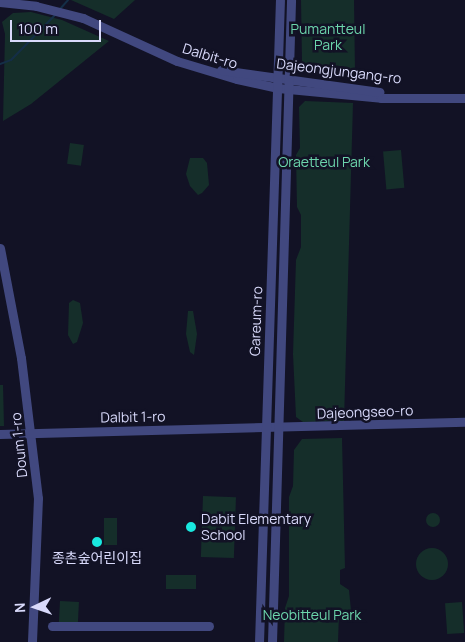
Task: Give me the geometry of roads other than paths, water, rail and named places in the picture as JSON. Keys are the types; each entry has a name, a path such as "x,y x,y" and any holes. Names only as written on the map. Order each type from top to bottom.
{"street":[{"name":"Gareum-ro","path":"259,642 280,0"},
{"name":"Gareum-ro","path":"272,642 291,0"},
{"name":"Dalbit-ro","path":"0,2 36,6 83,18 177,61 278,88"},
{"name":"Dajeongjungang-ro","path":"211,70 288,78 380,92 465,93"},
{"name":"Dajeongjungang-ro","path":"278,88 381,98 465,98"},
{"name":"Doum 1-ro","path":"0,248 32,433 38,498 32,642"},
{"name":"Dajeongseo-ro","path":"266,429 465,422"},
{"name":"Dalbit 1-ro","path":"0,434 266,429"},
{"path":"52,626 209,626"}],"waterway":[{"path":"60,9 68,0"},
{"path":"0,64 11,60 55,15"}],"place":[{"name":"Dabit Elementary School","path":"191,527"},
{"name":"종촌숲어린이집","path":"97,542"}],"park label":[{"name":"Pumantteul Park","path":"328,38"},
{"name":"Oraetteul Park","path":"324,162"},
{"name":"Neobitteul Park","path":"312,615"}]}
